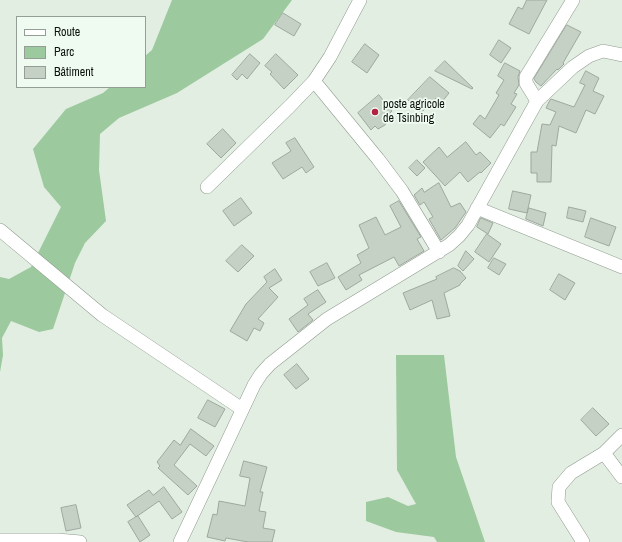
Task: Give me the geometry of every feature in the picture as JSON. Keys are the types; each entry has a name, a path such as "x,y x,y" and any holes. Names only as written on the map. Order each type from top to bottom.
{"street":[{"path":"207,187 290,106 314,80 330,57 360,0"},
{"path":"537,101 526,83 526,77 573,0"},
{"path":"180,542 257,380 270,364 339,310 439,252 459,236 468,225 478,208 537,101 573,67 589,56 603,51 622,55"},
{"path":"314,80 361,137 398,186 439,252"},
{"path":"478,208 622,266"},
{"path":"0,230 102,315 242,410"},
{"path":"583,542 558,502 559,487 571,473 604,453 622,435"},
{"path":"604,453 622,477"},
{"path":"0,540 58,540 80,542"}],"green space":[{"path":"172,0 292,0 263,39 177,93 119,118 100,134 99,170 106,221 85,243 75,263 53,329 39,332 11,321 2,338 3,355 0,372 0,277 9,279 31,267 61,207 44,187 33,149 66,109 103,93 109,88 146,88 146,55 152,50"},
{"path":"396,355 444,355 456,457 485,542 437,542 434,537 396,532 366,521 366,502 388,497 408,506 416,504 397,470"}],"building":[{"path":"527,0 547,0 529,34 509,24 518,7 522,9"},
{"path":"283,13 301,24 294,36 275,25"},
{"path":"567,25 581,32 563,63 564,64 558,70 557,69 541,86 534,79"},
{"path":"499,40 511,48 501,63 490,55"},
{"path":"365,44 379,55 367,73 352,62"},
{"path":"250,54 260,63 247,79 242,74 237,80 232,75"},
{"path":"276,54 298,75 284,89 270,74 272,72 265,66"},
{"path":"445,61 473,88 472,89 435,71"},
{"path":"505,63 520,71 518,77 519,85 514,93 517,94 511,104 516,107 504,126 501,124 490,138 473,124 480,115 485,119 499,95 496,93 504,80 498,76"},
{"path":"586,71 599,78 593,91 604,96 595,114 586,110 576,133 559,126 556,146 552,145 551,182 537,182 537,173 531,173 531,152 537,152 542,124 550,125 556,112 546,108 551,99 574,107 585,85 580,83"},
{"path":"430,77 449,93 441,103 436,98 421,113 408,100"},
{"name":"poste agricole de Tsinbing","path":"379,95 392,111 388,115 390,118 385,125 378,129 375,126 371,130 358,113"},
{"path":"223,129 236,143 221,158 207,144"},
{"path":"295,138 314,167 306,173 302,167 283,179 272,163 291,151 286,143"},
{"path":"466,142 476,155 480,152 491,163 481,173 480,172 468,182 460,172 445,186 423,162 439,147 447,157"},
{"path":"417,160 425,168 417,176 409,168"},
{"path":"439,183 451,207 460,203 466,212 455,228 441,240 429,219 433,217 424,202 420,205 414,195 422,188 424,192"},
{"path":"513,191 531,195 527,213 509,209"},
{"path":"241,198 252,213 234,226 223,211"},
{"path":"399,201 421,237 417,239 424,251 399,266 394,257 359,275 362,280 346,290 338,277 361,263 357,255 369,248 359,225 376,217 385,235 401,227 390,206"},
{"path":"569,207 586,211 583,222 567,218"},
{"path":"529,208 546,213 543,226 526,219"},
{"path":"481,218 493,223 488,234 477,227"},
{"path":"591,218 616,227 609,246 585,237"},
{"path":"487,234 501,244 489,262 475,252"},
{"path":"242,245 254,256 238,272 226,261"},
{"path":"466,251 474,259 463,271 458,266"},
{"path":"494,258 506,264 499,275 488,268"},
{"path":"327,263 335,278 318,286 310,272"},
{"path":"454,268 460,271 466,278 460,285 444,293 450,316 437,319 432,300 410,310 403,293 437,279 436,277"},
{"path":"275,269 282,280 269,288 278,297 258,319 264,323 260,331 254,328 247,341 230,331 246,304 267,282 264,277"},
{"path":"559,274 575,283 565,300 550,290"},
{"path":"318,290 326,302 308,314 313,320 298,332 289,319 308,305 304,299"},
{"path":"297,364 309,379 296,389 284,375"},
{"path":"208,400 225,409 215,427 198,418"},
{"path":"593,408 609,424 596,436 581,420"},
{"path":"191,429 214,446 206,456 190,444 174,465 197,486 188,495 158,468 160,466 157,462 174,440 180,445"},
{"path":"244,461 267,467 260,492 263,492 259,511 266,512 263,528 275,530 272,542 248,542 226,538 225,541 207,537 213,514 217,515 219,501 245,506 250,478 240,476"},
{"path":"164,487 182,512 172,519 159,501 136,517 127,505 149,490 153,495"},
{"path":"76,505 81,528 66,531 61,508"},
{"path":"138,516 150,535 140,542 128,522"}],"place":[{"name":"poste agricole de Tsinbing","path":"375,112"}]}
